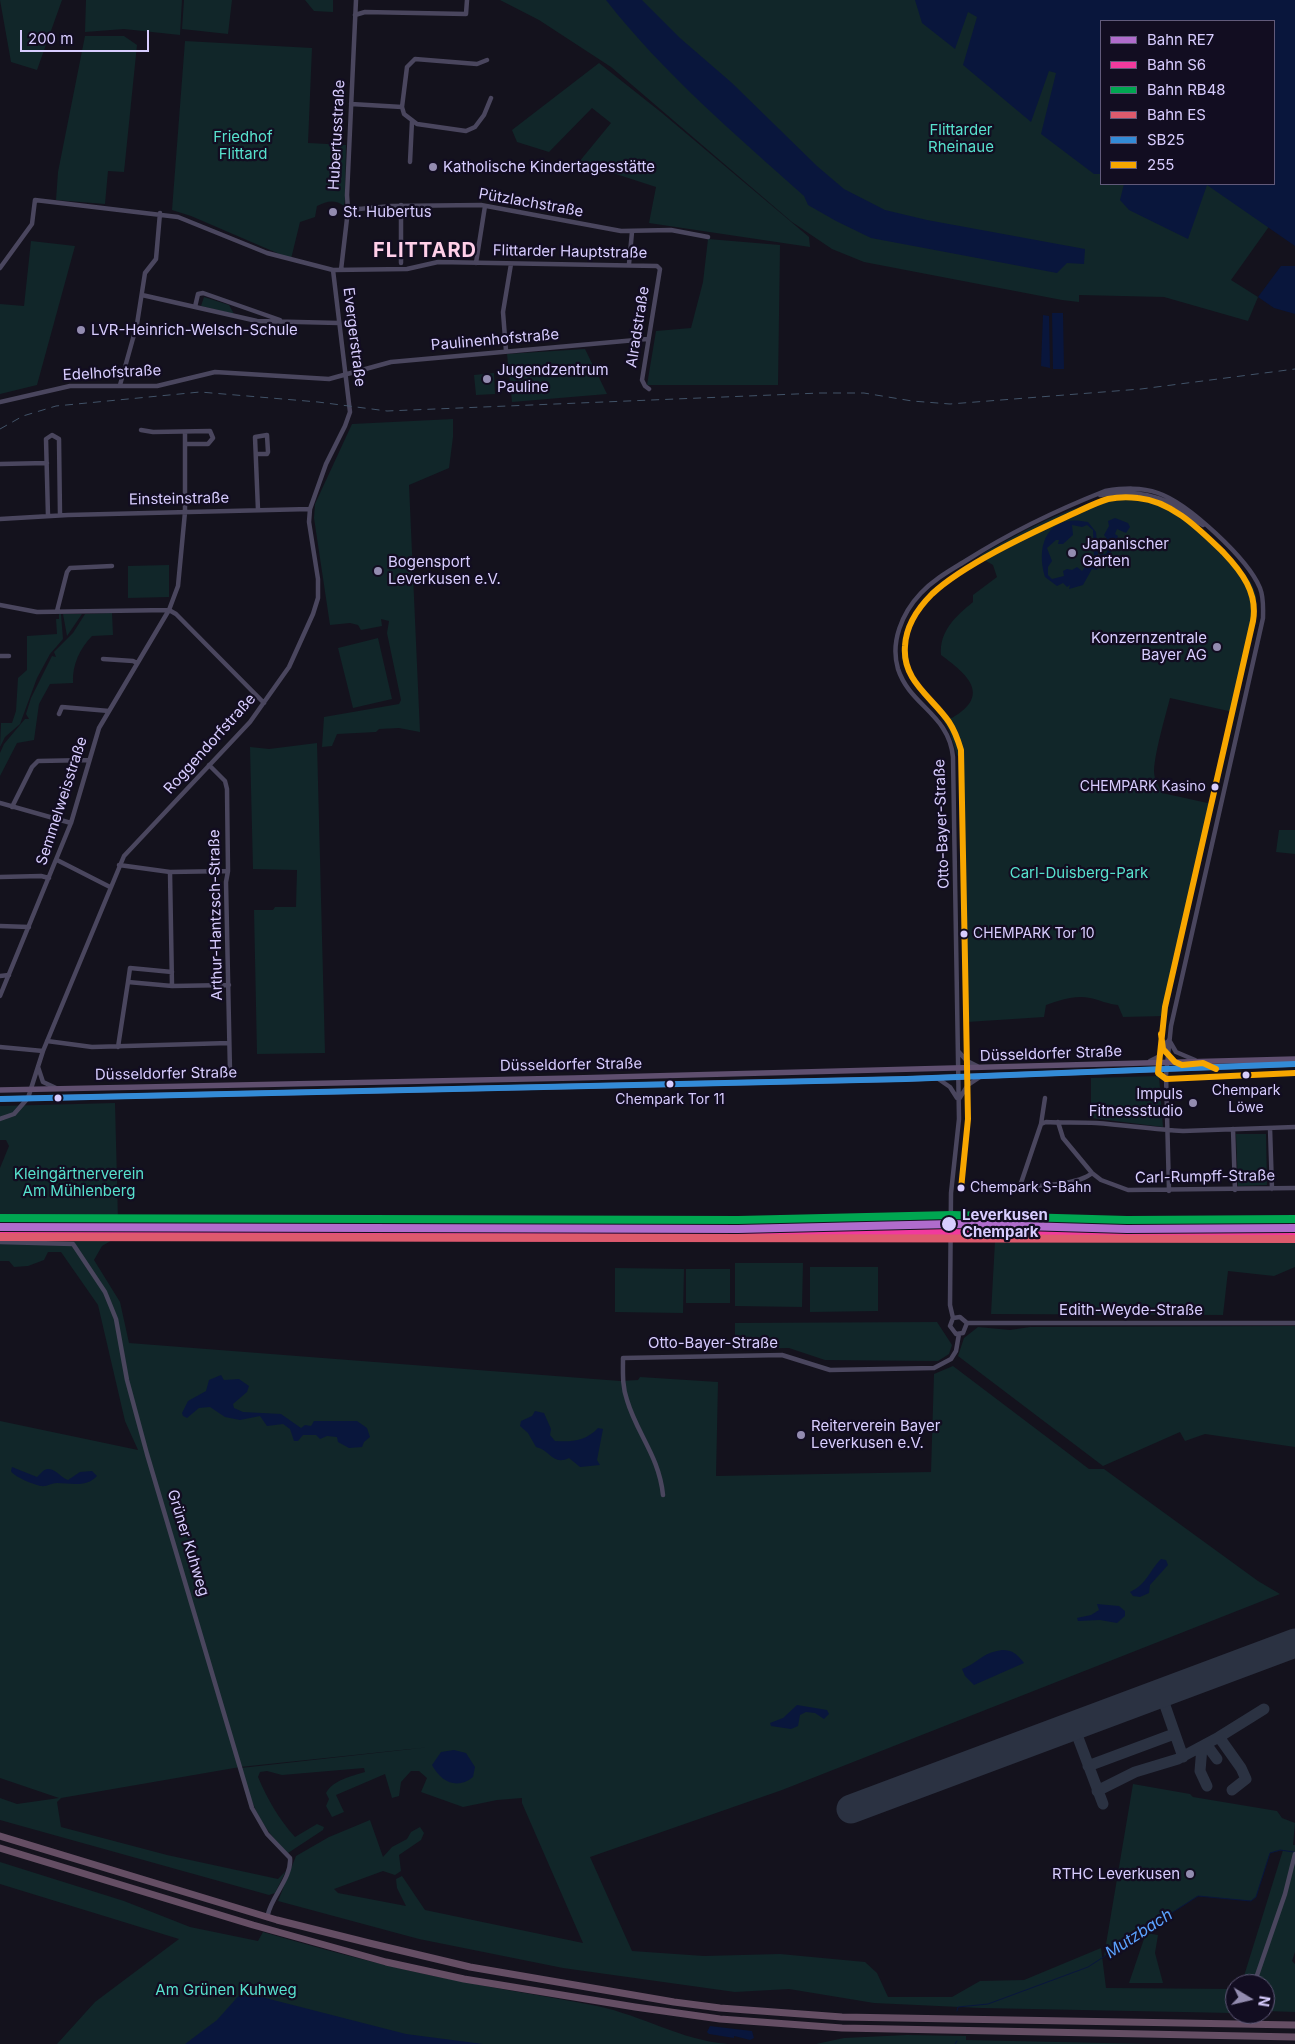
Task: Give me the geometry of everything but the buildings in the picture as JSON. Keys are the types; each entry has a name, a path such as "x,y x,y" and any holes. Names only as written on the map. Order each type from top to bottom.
{"highway":[{"path":"0,1836 277,1920 470,1967 720,2008 922,2019 1295,2025"},
{"path":"0,1848 253,1925 386,1962 464,1979 636,2007 720,2019 842,2028 1295,2037"}],"main road":[{"path":"1167,1063 1295,1059"},
{"name":"Düsseldorfer Straße","path":"0,1090 1167,1063"},
{"name":"Düsseldorfer Straße","path":"0,1099 936,1078 1295,1064"},
{"path":"700,1074 700,1083"},
{"path":"474,1080 474,1088"}],"street":[{"name":"Hubertusstraße","path":"341,270 348,210 347,195 356,0"},
{"path":"356,15 365,12 466,14 467,0"},
{"path":"487,60 477,64 415,59 410,62 403,81 402,107 404,114 412,121 423,126 466,131 476,127 484,115 491,98"},
{"path":"351,104 402,107"},
{"path":"410,162 412,121"},
{"name":"Flittarder Hauptstraße","path":"0,268 32,224 35,200 169,215 198,224 267,253 332,270 407,269 438,262 629,264 658,267"},
{"path":"401,205 401,263"},
{"name":"Pützlachstraße","path":"348,210 401,205 486,206 632,232 671,230 708,237"},
{"path":"476,263 486,206"},
{"path":"120,385 137,324 145,273 156,259 160,213"},
{"path":"629,264 632,232"},
{"path":"506,350 503,312 511,264"},
{"name":"Alradstraße","path":"649,389 642,380 647,339 660,269 658,267"},
{"name":"Evergerstraße","path":"332,270 350,406"},
{"path":"195,307 198,294 202,293 285,322"},
{"path":"142,295 257,321 339,324"},
{"name":"Paulinenhofstraße","path":"346,375 391,362 506,350 647,339"},
{"name":"Edelhofstraße","path":"0,402 70,386 157,386 215,372 318,379 346,375"},
{"name":"Roggendorfstraße","path":"28,1098 43,1050 119,866 130,849 250,722 289,667 318,598 318,579 309,522 310,509 326,464 348,420 350,406"},
{"path":"141,430 210,431 213,438 208,444 185,444"},
{"name":"Semmelweisstraße","path":"0,996 71,823 96,735 169,610 180,575 184,512 184,432"},
{"path":"48,516 46,439 52,435 59,439 60,515"},
{"path":"256,454 268,452 267,435 256,436 256,454 258,510"},
{"path":"0,464 47,463"},
{"name":"Otto-Bayer-Straße","path":"953,1318 950,1305 951,1193 958,1135 958,1069 952,751 947,734 941,723 911,692 902,678 896,656 898,633 912,603 940,577 1003,536 1106,491 1132,488 1160,494 1176,501 1207,527"},
{"path":"1092,496 1130,492 1156,497 1174,505 1196,522 1207,527 1226,544 1254,578 1263,602 1263,618 1169,1039 1166,1070 1169,1191"},
{"name":"Einsteinstraße","path":"0,519 60,515 310,509"},
{"path":"57,611 67,572 70,568 112,566"},
{"path":"0,605 29,611 169,610 176,614 264,703"},
{"path":"0,656 9,656"},
{"path":"103,659 133,661 137,663"},
{"path":"59,714 62,707 109,711"},
{"path":"12,806 32,768 38,761 89,760"},
{"name":"Arthur-Hantzsch-Straße","path":"209,765 225,781 227,789 228,871 226,882 230,1072"},
{"path":"0,803 71,823"},
{"path":"57,860 110,887"},
{"path":"119,866 170,872 228,871"},
{"path":"170,872 172,986"},
{"path":"0,877 41,876 49,878"},
{"path":"0,926 29,927"},
{"path":"118,1047 130,968 172,972"},
{"path":"0,976 9,976"},
{"path":"128,982 172,986 229,985"},
{"path":"1169,1039 1178,1054 1198,1062"},
{"path":"1143,1064 1160,1056 1169,1039"},
{"path":"47,1041 83,1047 229,1044"},
{"path":"0,1046 43,1050"},
{"path":"957,1050 967,1061 981,1068"},
{"path":"38,1066 43,1082 59,1089"},
{"path":"936,1078 950,1087 958,1100 968,1085 980,1076"},
{"path":"0,1118 14,1114 28,1098"},
{"path":"1045,1098 1041,1124 1021,1183 1025,1186 1059,1183 1088,1176 1092,1173"},
{"path":"1041,1124 1058,1122 1098,1123 1152,1130 1168,1128 1184,1131 1295,1127"},
{"name":"Carl-Rumpff-Straße","path":"1058,1122 1063,1138 1092,1173 1101,1180 1128,1190 1295,1188"},
{"path":"1270,1128 1272,1189"},
{"path":"1233,1129 1236,1190"},
{"name":"Grüner Kuhweg","path":"0,1242 74,1244 111,1303 119,1332 127,1380 252,1808 273,1842 290,1858 288,1870 271,1901 268,1914"},
{"path":"960,1317 967,1323 966,1330 959,1334 951,1329 953,1318 960,1317"},
{"name":"Edith-Weyde-Straße","path":"967,1323 1295,1323"},
{"name":"Otto-Bayer-Straße","path":"663,1495 651,1450 627,1400 622,1374 623,1358 782,1355 830,1370 934,1368 951,1359 956,1352 959,1334"},
{"path":"1258,1974 1273,1933 1295,1854"}],"green space":[{"path":"0,0 62,0 37,70 11,62"},
{"path":"86,0 182,0 180,35 124,29 85,32"},
{"path":"184,0 232,0 228,34 182,29"},
{"path":"305,0 333,0 333,12 314,11"},
{"name":"Flittarder Rheinaue","path":"500,0 1112,0 1100,20 1100,185 1275,184 1295,190 1231,280 1258,297 1248,321 1164,297 1079,295 1079,302 864,262 832,249 792,222 611,67 539,20"},
{"path":"85,36 124,36 137,45 124,172 108,171 105,204 56,200 58,172"},
{"name":"Friedhof Flittard","path":"185,41 312,48 308,143 346,145 345,200 344,206 337,202 331,202 317,206 315,217 300,222 291,259 191,216 172,210"},
{"path":"599,63 662,113 809,237 810,247 649,223 656,187 579,162 611,123 592,108 549,152 517,142 512,130"},
{"path":"708,239 780,245 778,385 647,385 656,331 691,328 703,282"},
{"path":"31,241 75,246 37,385 0,394 0,304 24,306"},
{"path":"204,297 229,305 234,314 201,306"},
{"path":"585,349 607,394 512,402 507,354"},
{"path":"494,373 495,394 476,395 474,375"},
{"path":"453,419 449,468 409,485 420,732 399,728 379,729 376,732 337,734 332,746 322,747 324,717 399,704 401,700 387,633 389,621 381,619 382,626 361,630 358,625 350,623 330,625 314,518 315,504 352,424"},
{"name":"Carl-Duisberg-Park","path":"1132,495 1171,508 1197,526 1235,562 1253,586 1256,596 1255,622 1233,712 1170,698 1158,744 1154,774 1162,793 1212,804 1165,1016 1123,1017 1118,1005 1078,997 1046,1005 1044,1017 967,1022 962,761 957,755 949,730 940,715 952,718 971,701 973,693 966,677 941,655 943,639 950,625 973,602 973,595 997,577 993,565 979,557 982,554 1036,525 1073,509 1112,498"},
{"path":"169,565 169,597 128,598 128,566"},
{"path":"112,613 113,635 92,636 80,651 75,663 73,683 50,684 39,704 34,740 17,743 0,776 0,753 4,744 25,719 29,719 26,714 31,698 52,656 56,657 54,652 73,633 85,614"},
{"path":"59,614 61,614 63,639 50,654 37,678 20,724 5,737 0,747 1,723 12,723 16,711 18,678 27,670 27,636 57,634 56,619 59,619"},
{"path":"63,614 82,614 67,636"},
{"path":"378,638 392,699 353,708 338,648"},
{"path":"317,743 325,1053 257,1054 254,910 296,907 297,870 253,869 250,747 269,749"},
{"path":"1279,830 1295,830 1295,854 1276,852"},
{"path":"1159,1076 1163,1127 1091,1118 1091,1078"},
{"name":"Kleingärtnerverein Am Mühlenberg","path":"115,1103 118,1220 0,1220 0,1168 9,1146 6,1140 0,1140 0,1106"},
{"path":"1236,1134 1266,1134 1267,1185 1238,1186"},
{"path":"0,1237 116,1238 102,1246 94,1260 120,1302 129,1343 620,1381 638,1380 640,1377 718,1382 716,1476 931,1472 934,1374 953,1366 1089,1469 1104,1469 1258,1581 1280,1594 782,1790 590,1857 632,1951 704,1956 780,1954 865,1962 877,1973 888,1997 952,1997 980,1981 1024,1980 1101,1948 1106,1988 1225,1989 1225,2013 981,2008 874,2003 789,1989 735,1992 563,1968 419,1939 278,1901 296,1856 329,1837 370,1820 383,1857 392,1847 407,1839 411,1832 420,1827 424,1833 421,1840 399,1855 401,1871 395,1875 383,1871 334,1889 338,1893 406,1906 397,1888 396,1879 402,1876 425,1910 583,1943 522,1803 522,1798 497,1800 463,1807 421,1792 427,1778 419,1771 411,1771 401,1782 399,1796 392,1798 385,1774 336,1795 344,1812 332,1817 326,1806 329,1799 326,1793 338,1782 365,1772 364,1768 282,1775 267,1771 260,1772 258,1777 278,1816 295,1837 317,1824 324,1827 323,1830 288,1853 263,1824 253,1803 241,1768 430,1747 240,1767 61,1798 57,1802 61,1827 167,1855 278,1879 286,1871 275,1893 269,1895 0,1820 0,1798 17,1804 59,1798 0,1778 0,1421 138,1450 125,1421 98,1305 61,1252 48,1252 44,1260 28,1266 14,1267 9,1261 0,1261"},
{"path":"995,1241 1295,1242 1295,1267 1274,1276 1228,1271 1223,1315 991,1314"},
{"path":"735,1263 803,1263 802,1307 735,1306"},
{"path":"810,1267 878,1267 878,1311 810,1312"},
{"path":"615,1268 684,1269 683,1313 615,1312"},
{"path":"686,1269 730,1269 730,1303 686,1303"},
{"path":"937,1322 952,1345 949,1354 938,1361 825,1360 789,1348 735,1349 735,1323"},
{"path":"1295,1326 1295,1447 1205,1434 1185,1441 1180,1432 1103,1466 958,1356 964,1338 978,1327 1010,1330 1030,1327"},
{"name":"RTHC Leverkusen","path":"1133,1784 1190,1794 1193,1797 1277,1811 1282,1818 1295,1823 1293,1845 1295,1845 1295,1952 1292,1961 1295,1964 1295,2012 1275,2011 1275,1974 1245,1974 1283,1850 1270,1853 1256,1897 1251,1901 1198,1896 1104,1956"},
{"name":"Am Grünen Kuhweg","path":"0,1862 124,1901 190,1927 258,1941 263,1932 408,1970 614,2010 694,2038 728,2044 57,2044 95,2002 179,1939 0,1884"},
{"path":"1146,1933 1158,1935 1155,1953 1163,1983 1129,1983"},
{"path":"907,2035 966,2036 966,2040 1151,2044 816,2044 844,2038"}],"water":[{"path":"606,0 642,0 680,38 732,83 817,166 844,189 885,210 927,220 1085,249 1084,264 1067,263 1057,273 871,238 836,221 808,205 804,196 675,78"},
{"path":"915,0 1295,0 1295,246 1207,185 1275,185 1275,20 1100,20 1100,174 1094,174 1041,134 1056,73 1049,71 1031,122 963,65 977,17 968,12 955,49 922,23"},
{"path":"1124,185 1207,185 1188,239 1129,210 1120,200"},
{"path":"1281,266 1295,266 1295,314 1274,308 1258,297"},
{"path":"1052,313 1063,313 1064,369 1053,369"},
{"path":"1043,315 1049,316 1050,368 1041,366"},
{"path":"1115,518 1128,523 1130,527 1126,533 1117,529 1115,534 1118,536 1107,560 1105,556 1098,556 1097,570 1092,569 1083,585 1069,589 1070,585 1067,587 1063,583 1057,586 1045,577 1042,565 1044,542 1048,533 1055,526 1063,522 1075,520 1088,522 1096,532 1098,555 1106,554 1110,543 1104,535 1109,526 1108,521","holes":["1072,525 1082,527 1087,525 1093,530 1094,556 1082,571 1077,567 1072,570 1067,569 1063,571 1064,576 1052,579 1048,575 1048,567 1052,561 1047,548 1056,540 1059,540 1058,544 1063,544 1073,535"]},
{"path":"221,1375 224,1380 239,1379 249,1386 247,1392 233,1404 234,1408 243,1412 281,1414 301,1428 305,1425 311,1426 314,1421 357,1421 367,1428 370,1437 364,1442 362,1447 349,1448 338,1442 337,1437 327,1436 320,1439 316,1435 303,1435 298,1441 294,1441 290,1429 283,1424 267,1426 260,1416 240,1420 225,1417 210,1407 199,1408 187,1418 183,1416 182,1413 188,1401 206,1391 209,1380"},
{"path":"535,1411 544,1413 551,1429 550,1435 555,1441 578,1440 589,1436 598,1428 603,1429 597,1460 600,1465 580,1467 569,1458 564,1460 555,1459 536,1447 528,1433 520,1426 521,1421 532,1416"},
{"path":"12,1467 37,1477 47,1469 53,1470 68,1480 80,1472 92,1471 97,1476 93,1480 83,1483 57,1483 41,1486 16,1476 11,1471"},
{"path":"1161,1559 1166,1560 1168,1565 1150,1585 1149,1593 1140,1597 1133,1596 1130,1592 1144,1581"},
{"path":"1097,1604 1119,1606 1125,1611 1125,1616 1117,1623 1100,1620 1078,1621 1077,1618 1091,1615 1099,1610"},
{"path":"1002,1650 1014,1653 1024,1663 974,1685 965,1676 962,1669 989,1653"},
{"path":"797,1705 827,1710 829,1714 824,1719 815,1713 806,1712 800,1715 798,1726 791,1729 771,1726 770,1723 783,1718"},
{"path":"454,1750 466,1753 475,1767 473,1777 461,1783 445,1780 432,1765 441,1752"},
{"path":"242,1992 406,2034 483,2044 185,2044 217,2020"},
{"path":"710,2026 752,2031 754,2038 750,2040 734,2036 734,2038 709,2034 707,2032"}],"waterway":[{"name":"Mutzbach","path":"957,2011 958,2007 988,2004 1088,1967 1198,1896 1251,1901 1256,1897 1270,1853 1280,1850 1294,1852"}],"taxiway":[{"path":"1161,1694 1183,1757"},
{"path":"1219,1737 1264,1709"},
{"path":"1074,1727 1103,1804"},
{"path":"1088,1766 1174,1734"},
{"path":"1097,1791 1135,1772 1178,1759 1219,1737 1241,1768 1246,1779 1232,1790"},
{"path":"1206,1744 1217,1759"},
{"path":"1202,1747 1200,1771 1207,1786"}],"runway":[{"path":"851,1809 1295,1643"}],"railway":[{"path":"0,429 23,416 56,406 200,392 318,402 387,411 820,393 864,393 912,401 950,404 1141,389 1295,369"}],"rail line":[{"name":"RB48","path":"0,1218 738,1220 952,1215 1127,1220 1295,1219"},
{"name":"RE7","path":"0,1227 738,1229 952,1224 1127,1229 1295,1228"},
{"name":"S6","path":"0,1236 738,1238 952,1233 1127,1238 1295,1237"},
{"name":"ES","path":"0,1237 1295,1239"}],"transit line":[{"name":"255","path":"961,1189 968,1119 961,750 949,722 913,679 908,669 905,658 906,639 910,624 922,605 945,583 1015,542 1050,524 1108,499 1127,497 1150,500 1185,518 1214,543 1242,575 1251,592 1254,611 1165,1007 1158,1073 1166,1079 1295,1073"},
{"name":"255","path":"1161,1034 1163,1049 1175,1062 1182,1065 1203,1063 1216,1069"},
{"name":"SB25","path":"0,1099 906,1079 1295,1064"}],"place":[{"name":"Katholische Kindertagesstätte","path":"433,167"},
{"name":"St. Hubertus","path":"333,212"},
{"name":"LVR-Heinrich-Welsch-Schule","path":"81,330"},
{"name":"Jugendzentrum Pauline","path":"487,379"},
{"name":"Japanischer Garten","path":"1072,553"},
{"name":"Bogensport Leverkusen e.V.","path":"378,571"},
{"name":"Konzernzentrale Bayer AG","path":"1217,647"},
{"name":"CHEMPARK Kasino","path":"1215,787"},
{"name":"CHEMPARK Tor 10","path":"964,934"},
{"name":"Chempark Löwe","path":"1246,1075"},
{"name":"Chempark Tor 11","path":"670,1084"},
{"name":"Impuls Fitnessstudio","path":"1193,1103"},
{"name":"Chempark S-Bahn","path":"961,1188"},
{"name":"Leverkusen Chempark","path":"949,1224"},
{"name":"Reiterverein Bayer Leverkusen e.V.","path":"801,1435"},
{"name":"RTHC Leverkusen","path":"1190,1874"}],"district":[{"name":"FLITTARD","path":"425,251"}]}
